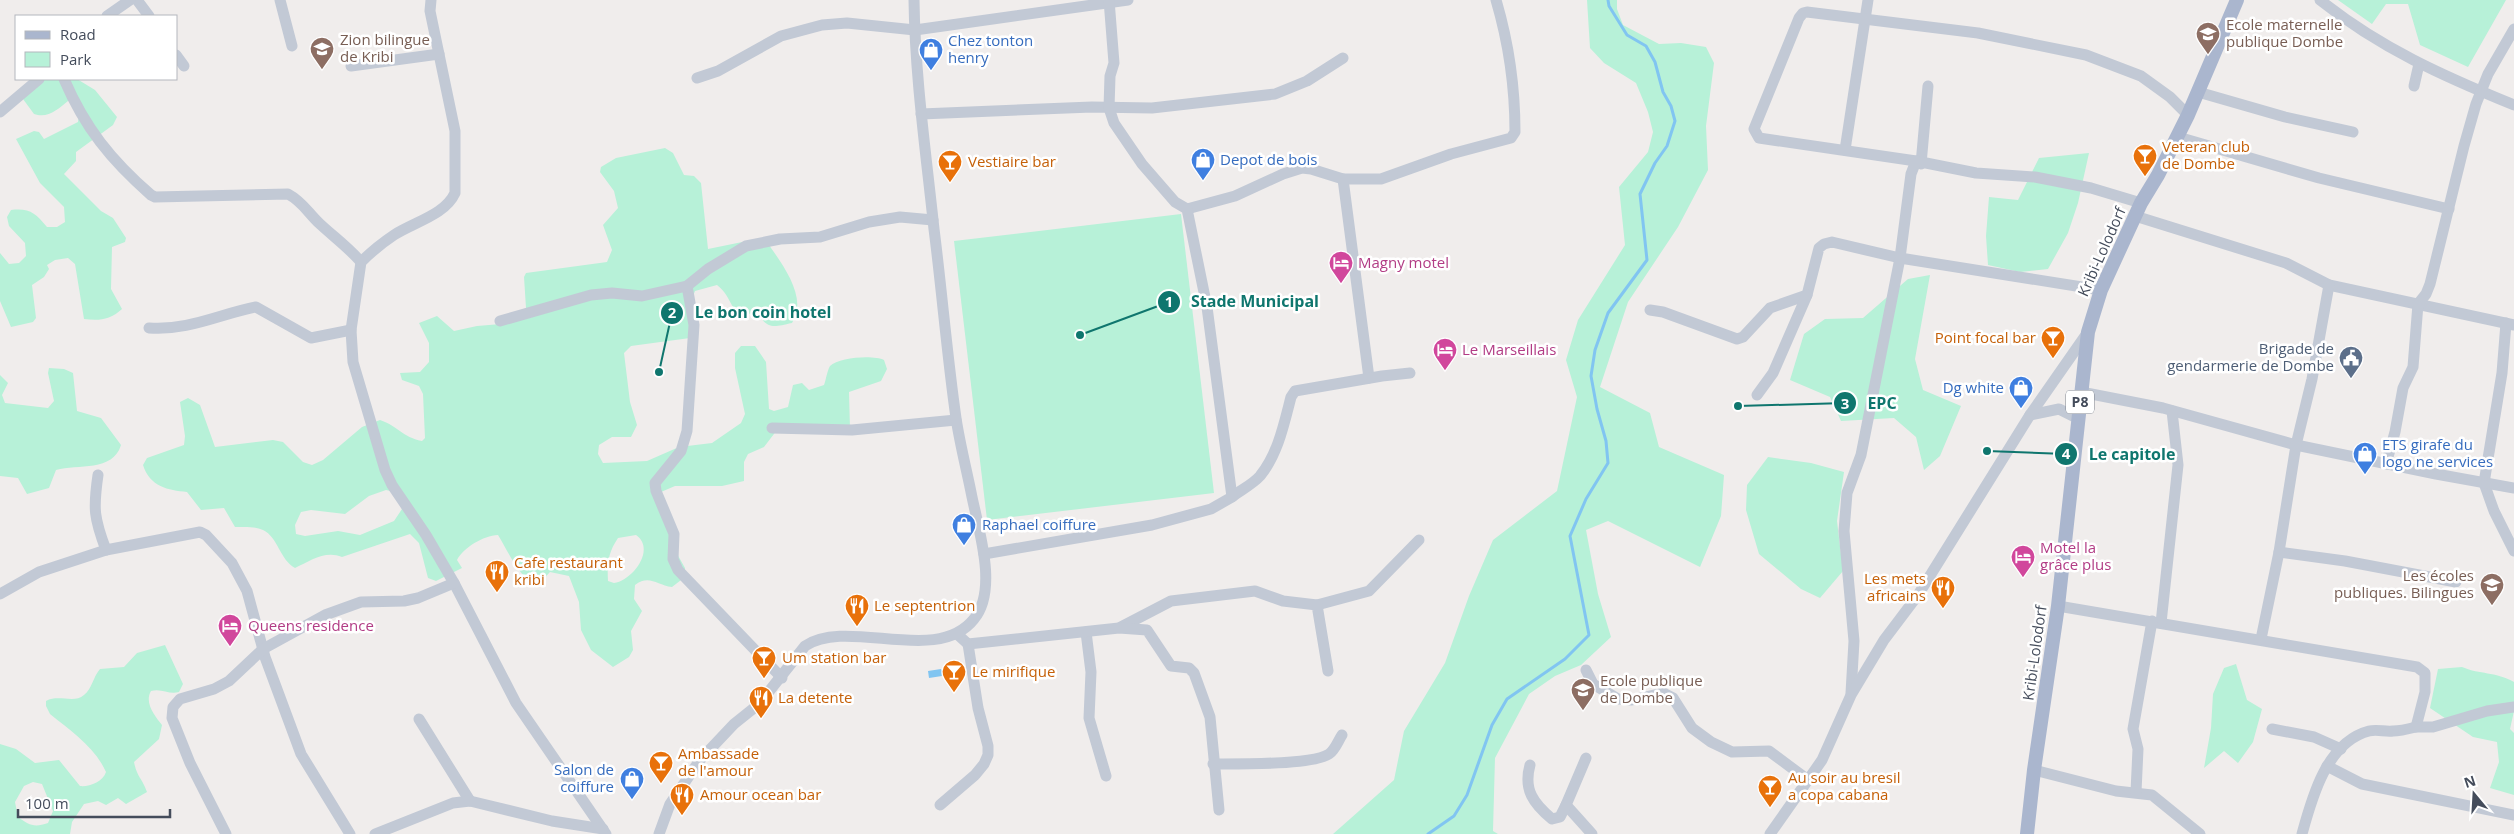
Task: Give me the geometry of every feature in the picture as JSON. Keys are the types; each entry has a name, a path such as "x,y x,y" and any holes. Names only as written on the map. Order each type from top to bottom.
{"main road":[{"name":"Kribi-Lolodorf","path":"2027,834 2034,770 2058,606 2088,332 2101,290 2141,203 2188,115 2237,0"}],"street":[{"path":"108,15 117,4 130,0"},
{"path":"137,0 148,15"},
{"path":"280,0 292,46"},
{"path":"431,0 430,11 455,131 455,193 451,202 443,208 396,234 361,262 350,330 353,362 385,470 392,485 426,535 454,583 516,703 605,832"},
{"path":"659,834 670,804 700,760 734,724 759,704 782,678 805,646 812,641 844,638 910,640 947,638 957,634 974,619 982,606 986,583 984,554 956,420 921,114 914,0"},
{"path":"697,78 718,71 781,36 822,25 847,23 915,30 1015,18 1100,2 1128,0"},
{"path":"1108,2 1114,63 1110,76 1109,108 1114,123 1142,164 1175,202 1187,209 1235,196 1283,174 1302,168 1312,169 1342,179 1381,179 1452,154 1511,138 1515,132 1515,92 1503,25 1496,0"},
{"path":"1845,150 1868,0"},
{"path":"2320,0 2357,29 2419,64 2514,105"},
{"path":"2141,203 2091,188 2035,177 1976,173 1845,150 1759,138 1754,129 1772,80 1803,13 1864,18 1978,33 2086,55 2141,76 2170,97 2188,115"},
{"path":"2386,464 2395,432 2403,388 2412,367 2418,304 2426,294 2430,284 2464,146 2481,90 2492,66 2514,29"},
{"path":"351,66 440,54"},
{"path":"178,58 184,66"},
{"path":"921,114 1152,108 1275,94 1307,80 1342,58"},
{"path":"2414,86 2419,64"},
{"path":"0,112 38,80"},
{"path":"64,80 91,133 122,169 151,195 155,197 288,194 300,200 319,223 348,247 361,262"},
{"path":"1851,695 1854,641 1844,532 1847,493 1861,455 1900,258 1911,174 1918,162 1928,86"},
{"path":"2198,92 2285,117 2353,132"},
{"path":"2178,136 2300,173 2449,208"},
{"path":"1342,179 1369,378"},
{"path":"1187,209 1207,307 1232,497"},
{"path":"2135,216 2286,263 2330,285 2510,324 2484,483 2494,511 2514,551"},
{"path":"500,322 591,295 612,293 642,296 687,286 708,269 746,246 780,239 820,237 868,222 900,217 933,220"},
{"path":"1757,395 1773,373 1807,295 1818,248 1824,244 1832,242 1900,258 2101,290"},
{"path":"2261,640 2279,552 2296,444 2312,379 2330,285"},
{"path":"687,286 694,325 687,431 681,451 657,477 654,483 674,534 673,559 678,570 782,678"},
{"path":"1650,310 1663,312 1737,339 1750,333 1770,308 1807,295"},
{"path":"149,328 169,328 214,320 256,307 311,338 350,330"},
{"path":"1770,834 1822,760 1851,695 1884,640 1918,595 1959,532 2030,415 2088,332"},
{"path":"984,554 1152,525 1211,509 1232,497 1259,477 1276,450 1291,397 1295,391 1410,373"},
{"path":"2081,392 2172,411 2296,444 2386,464 2514,488"},
{"path":"2030,415 2059,409 2078,420"},
{"path":"2136,792 2138,749 2133,729 2156,622 2178,466 2172,411"},
{"path":"772,428 852,430 956,420"},
{"path":"98,475 94,500 95,521 106,550"},
{"path":"0,594 39,572 106,550 157,539 203,533 232,564 246,591 283,710 301,754 350,834"},
{"path":"1119,628 1160,605 1183,599 1255,591 1283,601 1317,605 1369,591 1419,540"},
{"path":"2279,552 2345,561 2456,582"},
{"path":"226,834 190,763 172,718 173,707 180,699 214,689 228,681 243,670 263,649 325,615 361,602 404,601 418,598 454,583"},
{"path":"1317,605 1328,671"},
{"path":"2058,606 2422,669 2425,692 2416,727"},
{"path":"968,644 1119,628 1146,630 1171,666 1189,668 1194,673 1210,717 1213,764 1219,810"},
{"path":"1086,632 1090,672 1089,718 1106,776"},
{"path":"940,805 975,775 984,764 988,755 988,746 978,708 968,644 957,634"},
{"path":"1586,670 1593,684 1618,699 1632,700 1662,693 1674,698 1692,728 1711,742 1732,752 1769,751 1808,780"},
{"path":"2302,834 2316,788 2327,766 2341,749 2362,733 2372,730 2392,731 2416,727 2433,727 2487,711 2514,707"},
{"path":"419,719 470,801"},
{"path":"2272,729 2314,737 2341,749"},
{"path":"1213,764 1268,763 1321,757 1333,751 1342,735"},
{"path":"1530,765 1527,778 1536,806 1552,819 1560,817 1586,758"},
{"path":"2327,766 2362,784 2514,815"},
{"path":"2034,770 2116,790 2156,797 2200,834"},
{"path":"376,834 453,803 470,801 605,832"},
{"path":"1566,805 1592,834"}],"green space":[{"path":"1587,0 1617,0 1617,9 1623,25 1659,44 1681,43 1706,47 1714,63 1706,126 1708,170 1678,227 1628,302 1600,387 1650,413 1659,447 1724,475 1721,516 1700,567 1608,521 1586,530 1598,594 1611,637 1581,665 1555,676 1529,694 1495,758 1493,831 1498,834 1333,834 1394,780 1404,731 1445,663 1469,596 1493,540 1557,491 1577,397 1566,360 1578,320 1625,245 1619,187 1648,152 1653,132 1648,112 1636,83 1604,63 1590,48"},
{"path":"2338,0 2506,0 2468,67 2420,45 2408,4 2386,4 2372,24"},
{"path":"40,80 79,80 95,90 117,117 113,125 76,152 76,161 64,174 101,211 113,218 126,238 125,242 112,247 111,289 122,309 104,319 84,319 75,264 68,258 55,260 47,265 49,269 44,277 32,285 36,318 33,322 11,327 0,301 0,253 9,264 19,263 26,256 25,243 9,226 7,217 11,210 32,212 47,227 57,227 65,222 64,207 40,183 16,139 34,131 39,132 44,139 78,122 79,113 72,101 68,101 57,110 48,114 39,115 34,114 23,99"},
{"path":"665,148 673,153 684,175 694,176 701,183 708,249 752,240 767,242 786,270 795,291 797,302 796,313 792,323 772,326 768,325 757,313 747,314 736,310 717,285 695,291 688,309 690,338 631,346 624,353 630,402 637,425 631,437 612,437 599,445 598,454 603,463 647,461 679,447 712,443 741,423 745,414 735,368 735,353 741,346 755,346 766,362 769,409 774,411 788,407 793,385 802,383 809,390 824,385 828,370 834,363 857,358 879,358 884,360 887,369 881,381 849,392 850,429 777,430 764,447 748,454 744,462 744,481 722,486 675,486 654,495 676,552 685,568 685,577 672,587 649,580 635,585 634,599 642,611 631,631 633,650 629,657 613,667 591,650 581,630 579,602 569,576 550,572 537,586 519,571 498,535 474,543 457,560 462,568 436,581 428,578 419,543 410,534 342,557 330,555 318,557 295,568 286,560 268,533 253,527 235,527 224,508 201,510 187,492 160,486 150,478 143,465 147,458 184,445 185,436 180,402 188,398 200,405 215,447 273,440 283,442 303,462 312,465 323,460 362,427 380,420 410,437 422,441 425,438 423,394 419,386 402,380 400,373 420,372 429,362 429,343 419,323 437,316 454,331 477,326 501,324 526,308 524,277 526,273 607,262 612,250 603,225 618,208 614,191 600,172 601,167 616,158","holes":["386,490 395,492 402,509 394,521 360,535 338,531 305,536 296,534 295,525 301,512 311,510 345,514 369,496","636,535 642,541 644,548 640,563 635,570 621,581 614,583 608,581 609,558 618,538"]},
{"path":"2089,153 2078,203 2068,233 2048,269 2020,272 1988,265 1986,236 1989,197 2018,200 2039,158"},
{"path":"1181,214 1214,493 987,520 954,241"},
{"path":"1930,275 1915,359 1923,390 1961,406 1940,456 1924,470 1916,437 1894,418 1841,421 1830,397 1790,380 1804,334 1825,319 1863,318 1908,279"},
{"path":"49,368 64,369 73,373 77,411 101,418 121,445 117,454 103,463 56,470 49,488 27,494 18,478 0,476 0,375 8,383 2,395 5,403 48,408 54,401 48,373"},
{"path":"1768,457 1811,463 1844,472 1837,521 1843,571 1820,598 1801,589 1759,554 1746,510 1747,485"},
{"path":"165,645 183,684 179,692 172,693 155,690 151,691 149,696 151,709 162,725 159,739 134,762 147,792 126,804 118,798 106,805 98,801 84,804 72,822 70,834 0,834 0,744 16,749 35,763 59,760 80,786 91,785 99,781 106,772 96,755 82,740 50,714 46,701 56,698 80,698 89,690 100,669 124,667 137,653","holes":["33,782 42,784 53,811 48,823 32,825 18,817 15,802 24,786"]},
{"path":"2236,664 2247,700 2262,709 2253,742 2238,763 2224,751 2204,768 2211,728 2213,694 2224,668"},
{"path":"2462,667 2500,676 2514,682 2514,711 2510,729 2514,733 2514,795 2490,788 2499,762 2497,742 2473,737 2430,708 2438,669"}],"water":[{"path":"941,669 943,672 942,676 929,678 928,671"}],"waterway":[{"path":"1428,834 1454,816 1467,795 1492,725 1507,699 1565,659 1589,635 1570,536 1586,499 1608,463 1606,441 1597,409 1591,376 1595,350 1608,313 1647,260 1640,194 1655,163 1667,146 1675,121 1671,106 1663,92 1655,62 1646,46 1627,35 1609,6 1608,0"}],"place":[{"name":"Ecole maternelle publique Dombe","path":"2208,55"},
{"name":"Zion bilingue de Kribi","path":"322,70"},
{"name":"Chez tonton henry","path":"931,71"},
{"name":"Veteran club de Dombe","path":"2145,177"},
{"name":"Depot de bois","path":"1203,181"},
{"name":"Vestiaire bar","path":"950,183"},
{"name":"Magny motel","path":"1341,284"},
{"name":"Stade Municipal","path":"1080,335"},
{"name":"Point focal bar","path":"2053,359"},
{"name":"Le Marseillais","path":"1445,371"},
{"name":"Le bon coin hotel","path":"659,372"},
{"name":"Brigade de gendarmerie de Dombe","path":"2351,379"},
{"name":"EPC","path":"1738,406"},
{"name":"Dg white","path":"2021,409"},
{"name":"Le capitole","path":"1987,451"},
{"name":"ETS girafe du logo ne services","path":"2365,475"},
{"name":"Raphael coiffure","path":"964,546"},
{"name":"Motel la grâce plus","path":"2023,578"},
{"name":"Cafe restaurant kribi","path":"497,593"},
{"name":"Les écoles publiques. Bilingues","path":"2492,606"},
{"name":"Les mets africains","path":"1943,609"},
{"name":"Le septentrion","path":"857,627"},
{"name":"Queens residence","path":"230,647"},
{"name":"Um station bar","path":"764,679"},
{"name":"Le mirifique","path":"954,693"},
{"name":"Ecole publique de Dombe","path":"1583,711"},
{"name":"La detente","path":"761,719"},
{"name":"Ambassade de l'amour","path":"661,784"},
{"name":"Salon de coiffure","path":"632,800"},
{"name":"Au soir au bresil a copa cabana","path":"1770,808"},
{"name":"Amour ocean bar","path":"682,816"}]}
